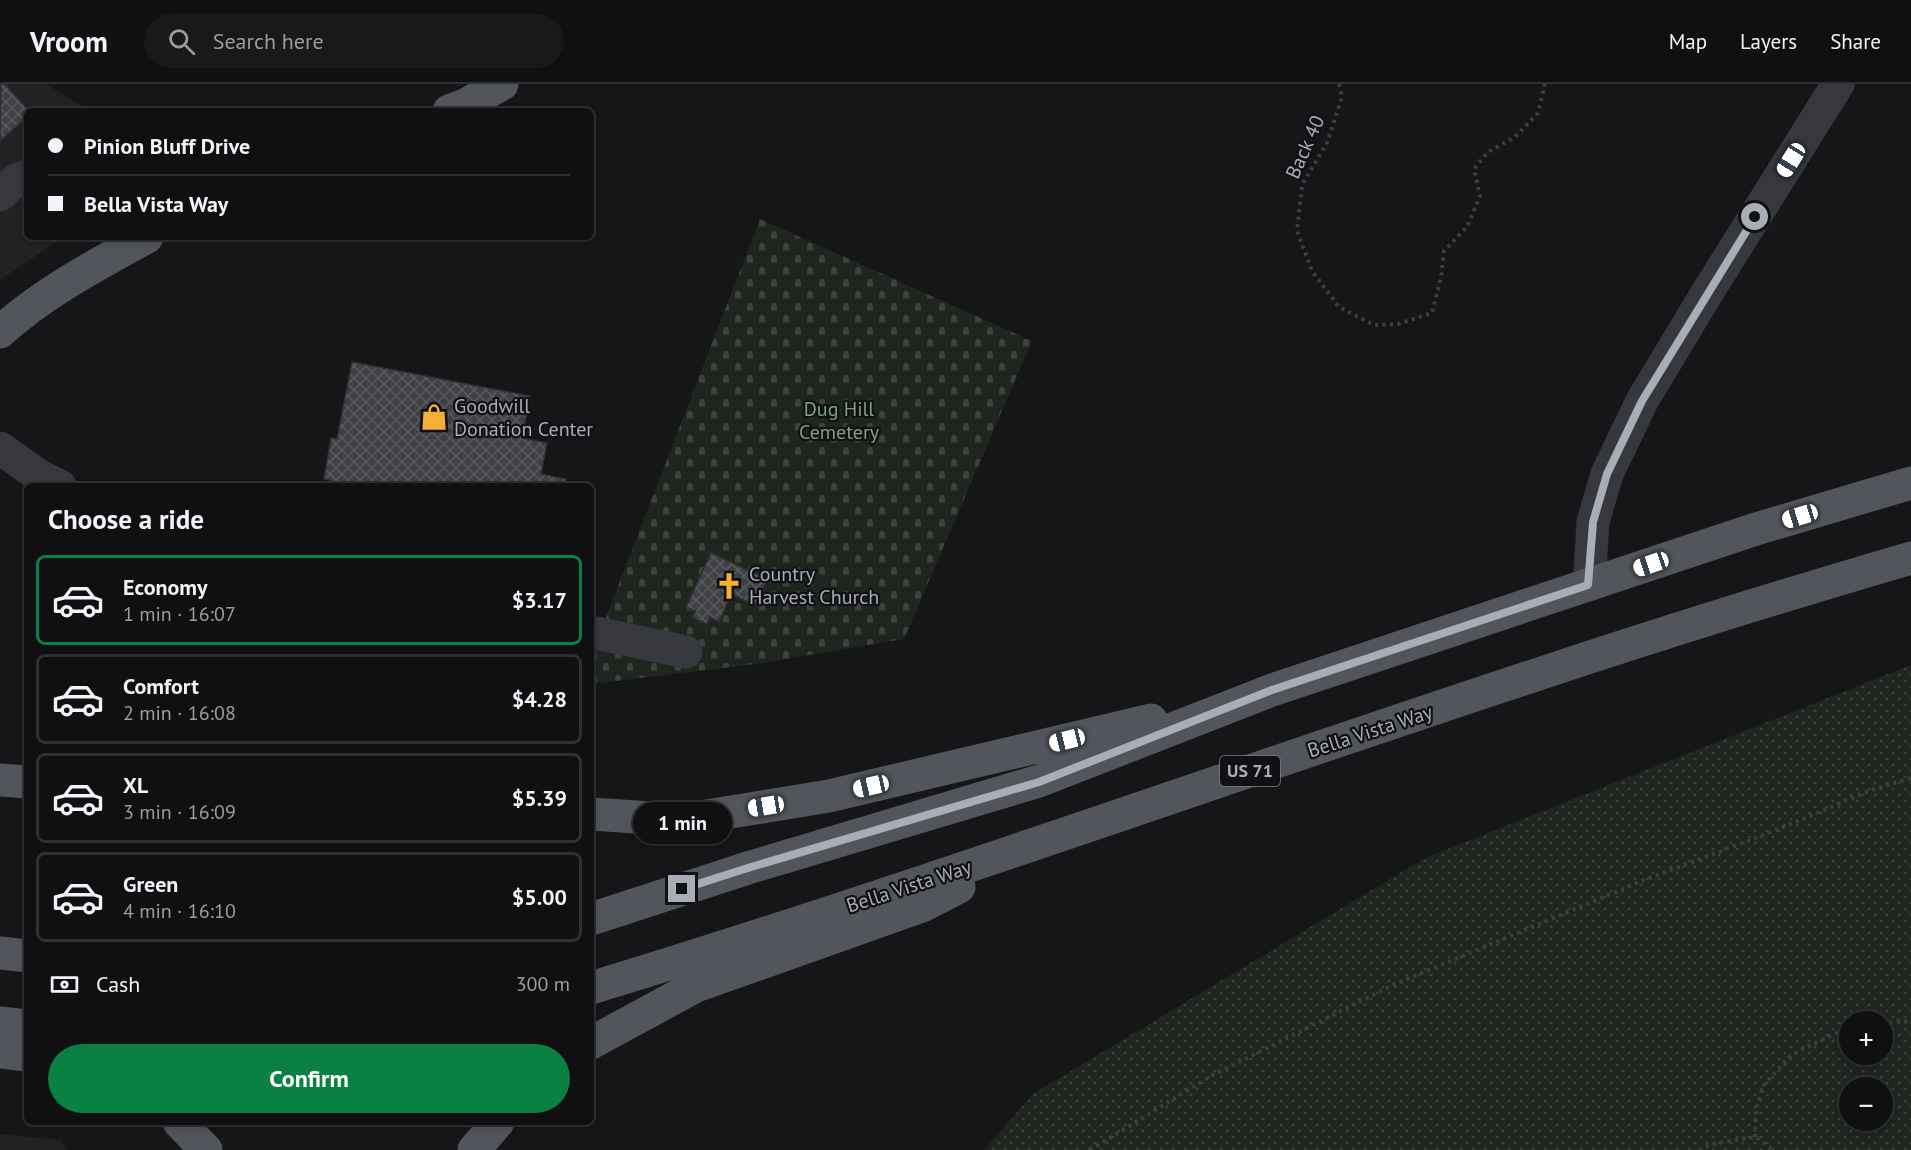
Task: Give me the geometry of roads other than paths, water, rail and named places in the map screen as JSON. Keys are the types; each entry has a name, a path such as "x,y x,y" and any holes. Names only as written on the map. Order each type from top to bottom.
{"main road":[{"path":"457,108 501,84"},
{"path":"0,332 21,312 96,265 142,240"},
{"path":"594,917 751,867 1039,782 1272,690 1756,529 1911,483"},
{"name":"Bella Vista Way","path":"594,987 730,946 1045,842 1625,646 1911,558"},
{"path":"594,814 682,820 829,796 1272,690"},
{"path":"0,780 24,782"},
{"path":"594,1040 696,986 922,906 1045,842"},
{"path":"0,953 24,956"},
{"path":"0,1023 24,1026"},
{"path":"0,1052 24,1055"},
{"path":"182,1125 206,1150"},
{"path":"474,1150 495,1125"}],"street":[{"path":"1588,585 1593,522 1607,474 1642,401 1838,84"},
{"path":"0,195 16,180 24,177"},
{"path":"0,448 49,480"},
{"path":"594,633 686,652"}],"place":[{"name":"Goodwill Donation Center","path":"434,417"},
{"name":"Country Harvest Church","path":"729,586"}],"park label":[{"name":"Dug Hill Cemetery","path":"839,420"}]}
